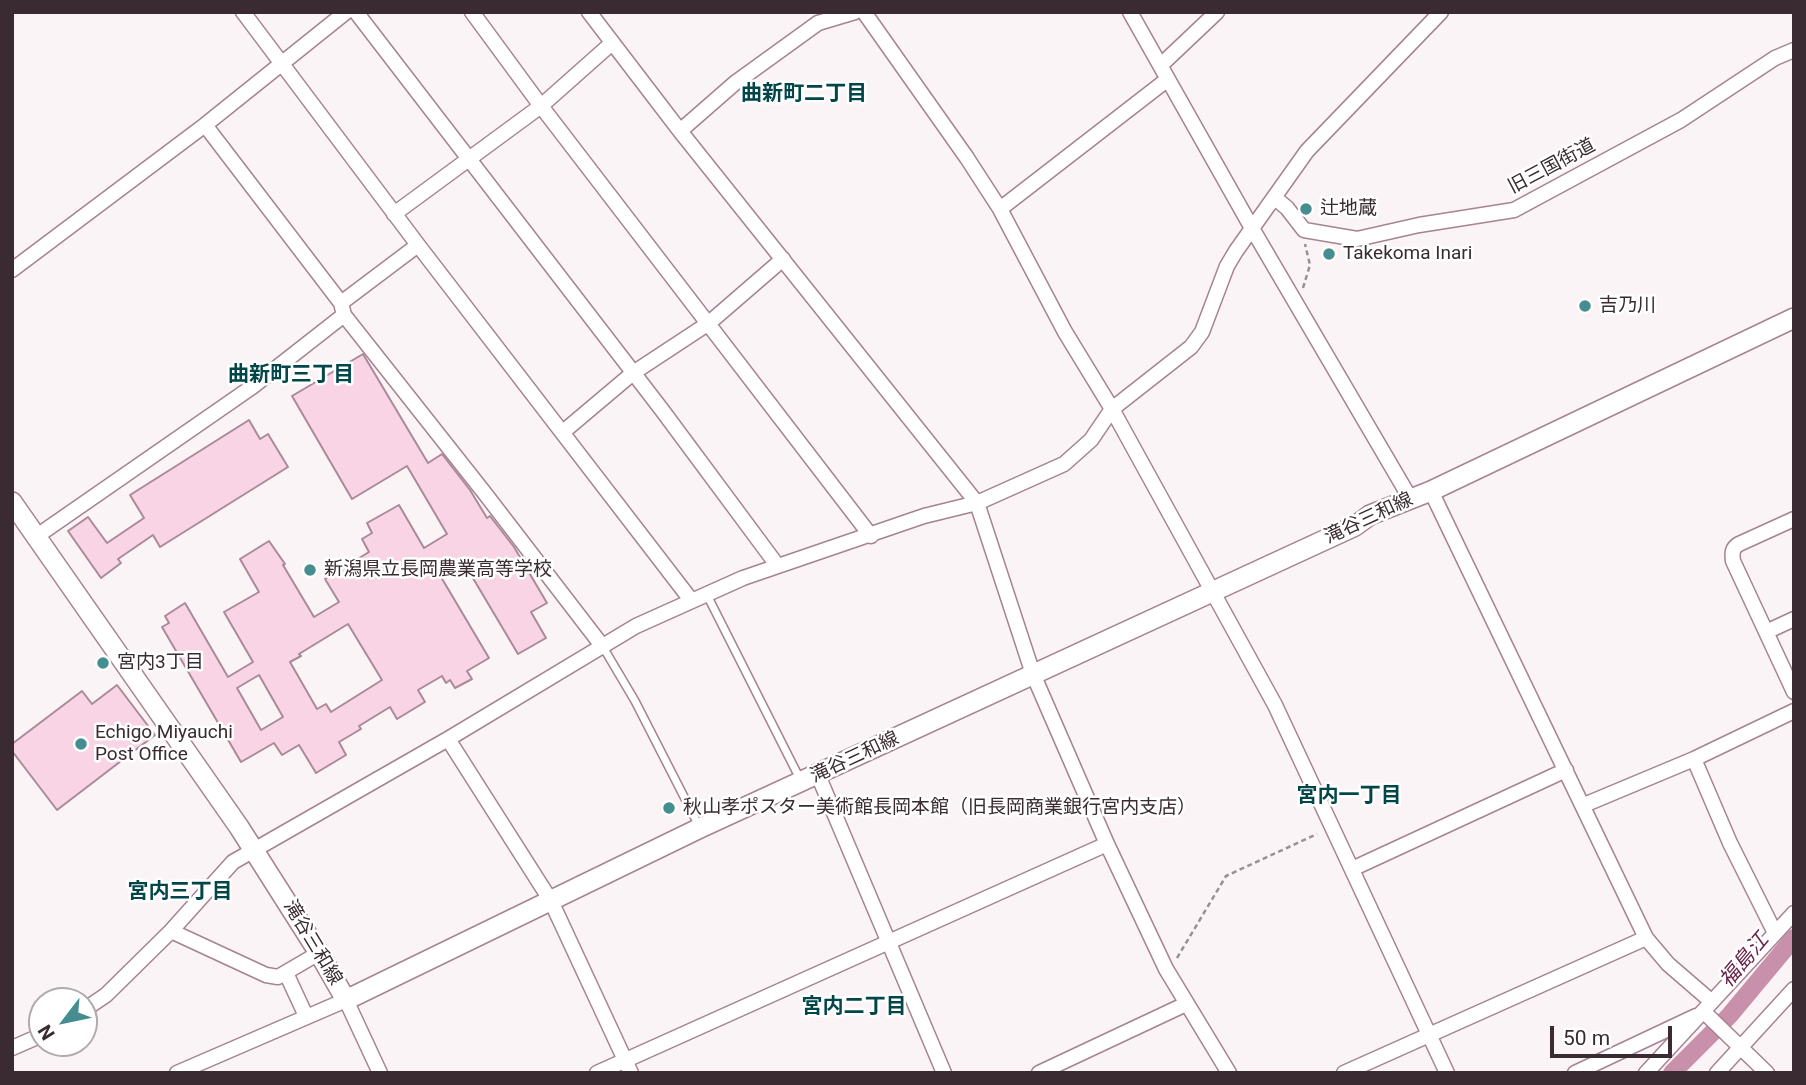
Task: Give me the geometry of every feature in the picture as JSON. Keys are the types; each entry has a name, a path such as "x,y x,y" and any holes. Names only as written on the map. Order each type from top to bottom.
{"main road":[{"name":"滝谷三和線","path":"12,502 253,849 319,953 345,1000 700,828 1354,526 1370,515 1431,491 1794,318"}],"street":[{"path":"243,12 394,214 691,600"},
{"path":"12,270 205,125 346,12"},
{"path":"356,12 634,373 777,565"},
{"path":"472,12 871,536"},
{"path":"589,12 680,131 977,503 1033,674 1107,844 1168,973 1229,1073"},
{"path":"680,131 735,83 818,23 855,12"},
{"path":"864,12 1000,209 1065,332 1112,409 1275,705 1447,1073"},
{"path":"1130,12 1253,230 1410,498"},
{"path":"1161,65 1217,12"},
{"path":"98,1000 171,931 233,862 449,738 636,626 777,565 871,536 924,516 977,503 1063,464 1091,440 1112,409 1191,347 1208,319 1227,266 1307,151 1441,12"},
{"path":"394,214 541,106 612,43"},
{"name":"旧三国街道","path":"1304,230 1357,239 1419,225 1514,210 1681,120 1775,58 1794,50"},
{"path":"1000,209 1168,79"},
{"path":"205,125 603,647"},
{"path":"1275,198 1287,208 1304,230"},
{"path":"37,536 251,387 418,245"},
{"path":"563,432 634,373 709,323 783,259"},
{"path":"1431,491 1646,938 1738,1045 1767,1073"},
{"path":"1794,519 1739,544 1734,547 1732,554 1794,692"},
{"path":"1766,632 1794,619"},
{"path":"1584,805 1694,759 1794,711"},
{"path":"449,738 551,901 629,1067"},
{"path":"1694,759 1735,854 1775,933"},
{"path":"1352,870 1566,770"},
{"path":"810,779 888,943 944,1073"},
{"path":"597,1073 629,1067 888,943 1107,844"},
{"path":"1646,1073 1708,1010 1794,913"},
{"path":"171,931 266,975 278,977 319,953"},
{"path":"1344,1073 1646,938"},
{"path":"286,972 306,1016"},
{"path":"1717,1073 1738,1045 1794,989"},
{"path":"177,1073 345,1000 380,1073"},
{"path":"1039,1073 1186,1004"},
{"path":"1574,1073 1708,1010"}],"lane":[{"path":"707,595 810,779"},
{"path":"603,647 635,701 700,828"}],"path":[{"path":"1296,303 1307,281 1310,265 1304,230"},
{"path":"1168,973 1226,876 1332,827"}],"building":[{"path":"363,354 428,463 442,454 470,490 487,518 490,516 514,547 547,603 531,612 546,638 518,654 464,563 441,577 489,658 467,671 472,679 455,688 450,680 446,683 442,676 418,690 425,702 397,719 390,707 359,726 361,729 339,742 346,755 316,773 299,745 282,755 274,743 241,762 162,627 169,623 165,616 185,603 228,677 253,662 224,612 259,592 240,559 269,541 314,617 339,602 325,579 369,552 362,539 372,533 367,523 399,505 424,548 447,534 407,466 352,499 292,396","holes":["348,624 382,680 331,712 326,704 317,709 290,662","259,675 283,717 261,730 237,688"]},
{"path":"249,420 260,439 268,434 288,467 160,547 153,535 118,559 121,563 101,578 68,531 88,517 107,543 144,518 130,495"},
{"path":"117,685 155,735 57,810 12,751 12,744 82,691 92,704"}],"waterway":[{"name":"福島江","path":"1672,1073 1729,1016 1794,938"}],"place":[{"name":"辻地蔵","path":"1306,209"},
{"name":"Takekoma Inari","path":"1329,254"},
{"name":"吉乃川","path":"1585,306"},
{"name":"新潟県立長岡農業高等学校","path":"310,570"},
{"name":"宮内3丁目","path":"103,663"},
{"name":"Echigo Miyauchi Post Office","path":"81,744"},
{"name":"秋山孝ポスター美術館長岡本館（旧長岡商業銀行宮内支店）","path":"669,808"}],"district":[{"name":"曲新町二丁目","path":"804,95"},
{"name":"曲新町三丁目","path":"291,376"},
{"name":"宮内一丁目","path":"1349,797"},
{"name":"宮内三丁目","path":"180,893"},
{"name":"宮内二丁目","path":"854,1008"}]}
